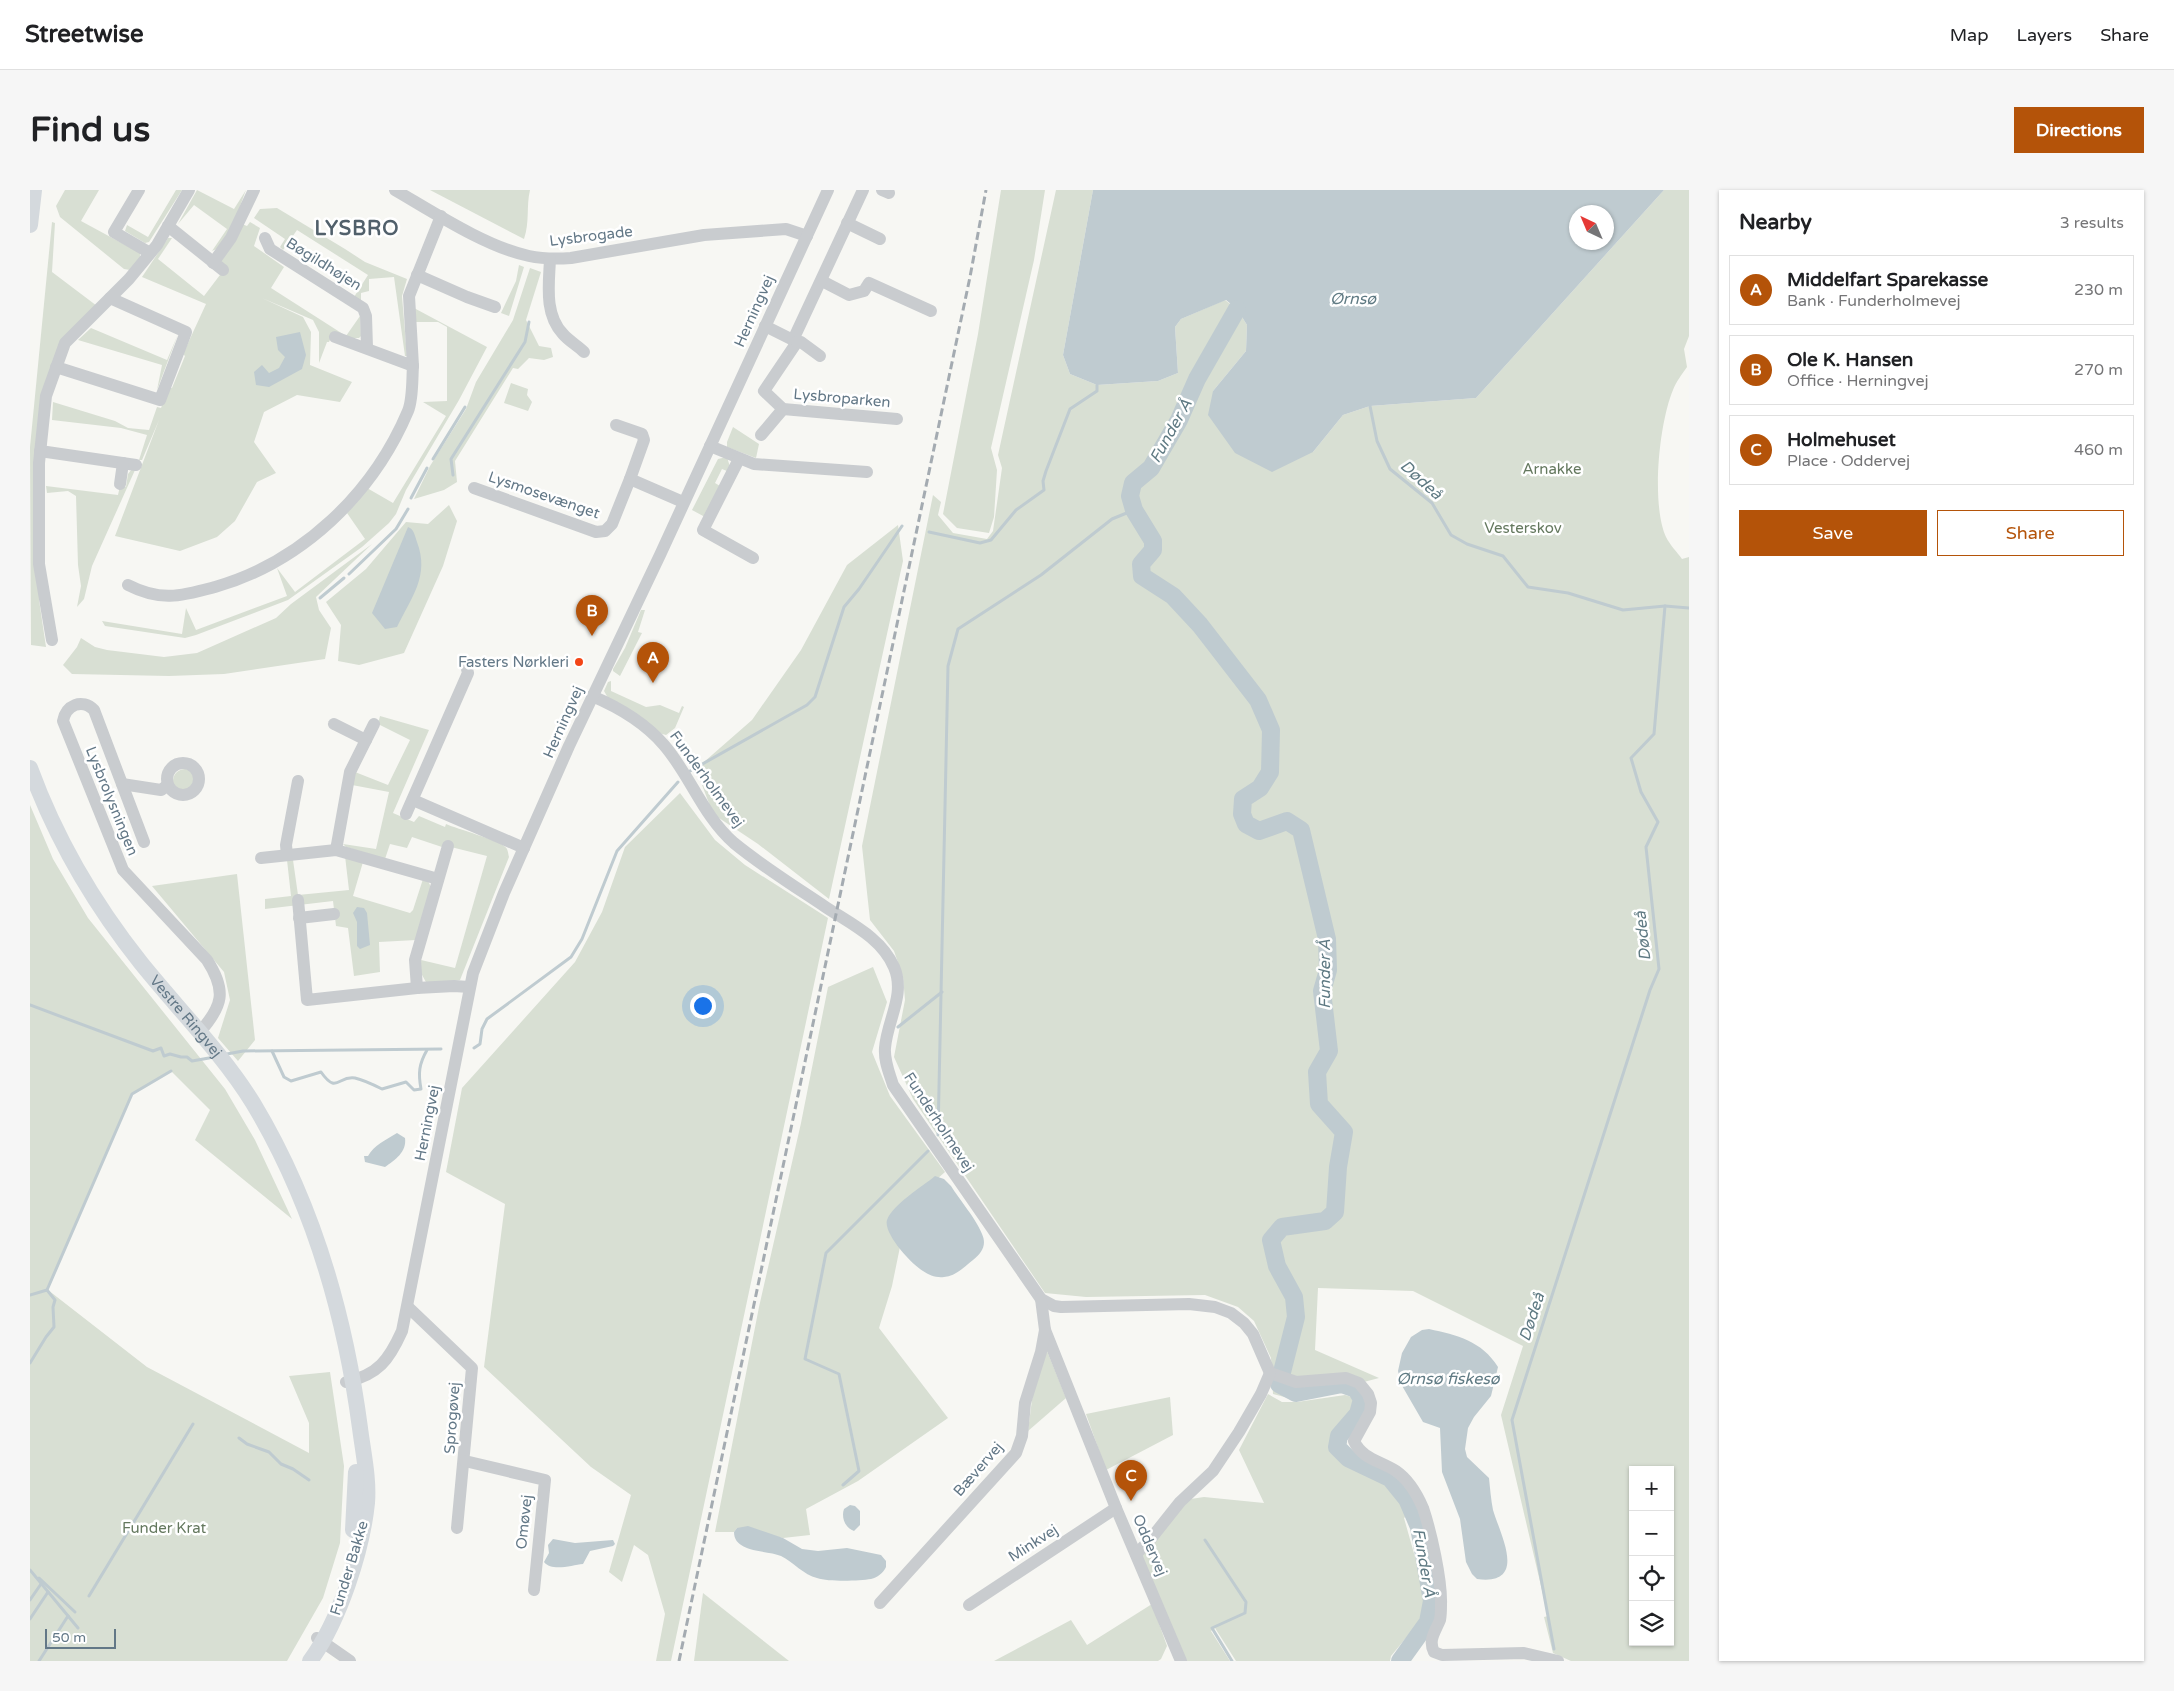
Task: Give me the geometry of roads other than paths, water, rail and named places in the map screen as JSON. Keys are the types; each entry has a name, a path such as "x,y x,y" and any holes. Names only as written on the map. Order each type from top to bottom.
{"main road":[{"path":"30,225 34,190"},
{"name":"Vestre Ringvej","path":"30,768 55,831 106,916 140,962 199,1033 252,1102 280,1151 310,1223 326,1272 350,1381"},
{"name":"Funder Bakke","path":"310,1661 320,1641 353,1534 356,1479 350,1381"},
{"name":"Funder Bakke","path":"301,1661 320,1641"}],"street":[{"path":"139,190 114,232 150,254"},
{"path":"52,640 55,624 40,564 40,451 46,396 65,343 130,279 150,254 189,190"},
{"path":"168,226 218,266 254,190"},
{"name":"Lysbrogade","path":"394,190 500,247 529,256 550,259 571,258 704,235 786,229 807,236"},
{"name":"Herningvej","path":"350,1381 365,1377 377,1370 388,1358 402,1331 469,987 504,893 592,696 828,190"},
{"name":"Lysbroparken","path":"863,190 795,341 764,391 784,409 897,419"},
{"path":"128,585 145,594 161,597 191,593 231,582 272,564 304,544 335,518 359,490 383,458 408,410 413,366 409,296 441,216"},
{"path":"848,223 880,239"},
{"name":"Bøgildhøjen","path":"265,238 270,249 363,308 366,316 367,348"},
{"path":"550,259 548,295 550,310 563,334 584,352"},
{"path":"417,274 467,297 495,307"},
{"path":"822,281 850,295 864,291 869,282 930,311"},
{"path":"56,367 160,400 186,332 110,298"},
{"path":"765,326 800,342 820,356"},
{"path":"336,337 413,366"},
{"name":"Lysbroparken","path":"761,435 784,409"},
{"name":"Lysmosevænget","path":"474,488 596,532 605,531 612,524 644,440 642,434 616,425"},
{"path":"710,446 754,464 868,472"},
{"path":"40,451 129,464 120,484"},
{"path":"739,459 703,530 754,558"},
{"path":"630,478 684,502"},
{"path":"406,814 468,673 466,666"},
{"name":"Funderholmevej","path":"592,696 638,722 659,740 714,822 734,843 824,906 863,930 884,950 894,967 898,984 898,1000 885,1047 886,1066 893,1084 1041,1299"},
{"name":"Lysbrolysningen","path":"144,842 94,710 89,705 80,704 70,707 64,713 63,721 123,870 207,960 215,973 220,987 219,1003 212,1017 199,1033"},
{"path":"334,724 366,740"},
{"path":"336,850 350,772 374,724"},
{"path":"287,855 286,845 298,781"},
{"name":"Lysbrolysningen","path":"122,784 161,790 168,785"},
{"path":"413,800 524,848"},
{"path":"417,988 415,960 448,846"},
{"path":"262,858 336,850 438,879"},
{"path":"298,900 307,1000 417,988 469,987"},
{"path":"299,918 334,914"},
{"path":"1041,1299 1054,1306 1190,1304 1215,1307 1231,1313 1244,1323 1253,1334 1270,1373 1296,1382 1346,1378 1359,1383 1368,1394 1371,1403 1370,1412 1354,1441 1363,1454 1396,1471 1410,1483 1423,1508 1438,1571 1441,1600 1440,1618 1431,1640 1434,1652 1442,1655 1524,1653 1558,1661"},
{"name":"Bævervej","path":"880,1603 1016,1453 1022,1436 1025,1403 1041,1352 1045,1330 1041,1299"},
{"name":"Sprogøvej","path":"408,1307 472,1368 458,1528"},
{"name":"Oddervej","path":"1045,1330 1180,1661"},
{"path":"1136,1554 1149,1541 1180,1502 1213,1471 1240,1432 1270,1373"},
{"name":"Omøvej","path":"465,1461 544,1480 534,1590"},
{"name":"Minkvej","path":"969,1605 1116,1508"},
{"path":"320,1641 350,1661"}],"water":[{"name":"Ørnsø","path":"1093,190 1664,190 1614,245 1614,205 1569,205 1569,250 1610,250 1476,398 1370,406 1343,415 1313,452 1272,472 1235,453 1208,415 1213,391 1246,351 1247,325 1237,309 1226,300 1181,319 1175,327 1178,373 1158,381 1097,385 1070,374 1063,355"},
{"path":"300,332 306,355 302,369 269,387 256,385 254,372 262,365 269,373 279,368 285,357 278,350 276,337"},
{"path":"408,527 414,533 420,554 420,576 413,596 397,627 385,629 372,613"},
{"path":"357,907 364,908 367,913 370,945 360,949 357,946 357,922 353,913"},
{"path":"397,1133 405,1138 405,1143 402,1151 396,1158 385,1167 365,1162 364,1156 368,1156 377,1146"},
{"path":"935,1176 944,1179 951,1186 976,1222 984,1242 981,1252 976,1257 956,1273 944,1277 935,1277 928,1274 912,1262 893,1240 887,1226 887,1220 895,1208"},
{"name":"Ørnsø fiskesø","path":"1429,1329 1468,1340 1492,1358 1498,1367 1491,1396 1474,1417 1468,1428 1465,1449 1467,1457 1489,1478 1493,1510 1505,1544 1507,1567 1502,1575 1493,1579 1477,1579 1466,1562 1460,1519 1442,1472 1440,1428 1423,1422 1401,1384 1398,1371 1402,1353 1411,1337 1422,1330"},
{"path":"850,1505 855,1506 860,1511 860,1525 854,1531 846,1525 843,1519 844,1509"},
{"path":"748,1526 783,1538 802,1549 818,1551 847,1548 881,1555 886,1561 886,1567 880,1575 871,1579 844,1581 817,1578 781,1556 752,1550 739,1544 735,1539 734,1532 737,1528"},
{"path":"553,1539 575,1543 613,1540 615,1544 590,1551 583,1564 552,1567 544,1562 549,1553 548,1545"}],"waterway":[{"name":"Funder Å","path":"1237,309 1197,379 1179,420 1151,468 1133,483 1130,496 1134,510 1153,541 1153,550 1141,564 1142,576 1173,596 1200,625 1258,700 1271,730 1270,772 1260,788 1243,799 1242,814 1246,824 1259,831 1287,821 1301,830 1327,939 1328,970 1322,991 1329,1051 1317,1072 1319,1104 1344,1132 1338,1167 1335,1212 1325,1221 1282,1227 1271,1240 1277,1266 1294,1297 1296,1317 1279,1384 1296,1393 1342,1384 1356,1389 1362,1399 1358,1414 1339,1436 1337,1447 1348,1458 1390,1478 1407,1499 1419,1527 1432,1601 1428,1622 1400,1661"},
{"path":"453,475 451,459 525,342 529,322"},
{"path":"929,532 980,543 991,540 1016,510 1044,490 1043,481 1046,471 1070,409 1097,391 1097,385"},
{"name":"Dødeå","path":"1370,406 1377,441 1390,469 1432,503 1451,535 1467,544 1503,556 1528,587 1568,593 1623,610 1665,606 1654,734 1631,758 1641,792 1658,822 1646,847 1659,969 1650,990 1512,1420 1554,1649"},
{"path":"433,459 465,407"},
{"path":"411,498 427,468"},
{"path":"349,574 396,529 408,509"},
{"path":"938,1135 948,666 958,629 1041,575 1112,519 1134,510"},
{"path":"690,771 807,705 815,697 844,607 859,589 902,526"},
{"path":"320,598 344,578"},
{"path":"1665,606 1689,608"},
{"path":"474,1048 480,1044 482,1029 487,1019 571,957 582,939 617,851 678,782"},
{"path":"898,1027 942,992"},
{"path":"30,1005 153,1051 161,1048 164,1056 170,1054 187,1057 192,1061 209,1058"},
{"path":"227,1054 243,1051 441,1049"},
{"path":"272,1051 284,1077 291,1081 321,1072 326,1079 334,1083 355,1078 382,1089 406,1082 414,1090 421,1089 420,1069 427,1050"},
{"path":"30,1295 47,1290 132,1094 171,1071"},
{"path":"843,1485 859,1471 839,1374 805,1359 826,1253 928,1151"},
{"path":"30,1363 54,1327 53,1307 55,1300 47,1290"},
{"path":"89,1596 193,1424"},
{"path":"239,1438 247,1444 269,1452 281,1464 293,1469 309,1480"},
{"path":"1205,1540 1246,1602 1245,1613 1212,1628 1232,1661"},
{"path":"30,1570 78,1628"},
{"path":"39,1578 75,1612"},
{"path":"30,1600 41,1584"},
{"path":"30,1619 48,1592"},
{"path":"39,1661 68,1616"}],"railway":[{"path":"679,1661 970,277 986,190"}],"place":[{"name":"Ole K. Hansen","path":"592,636"},
{"name":"Fasters Nørkleri","path":"579,662"},
{"name":"Middelfart Sparekasse","path":"653,683"},
{"name":"Holmehuset","path":"1131,1501"}],"district":[{"name":"LYSBRO","path":"357,229"}],"park label":[{"name":"Arnakke","path":"1552,469"},
{"name":"Vesterskov","path":"1523,528"},
{"name":"Funder Krat","path":"164,1528"}]}
